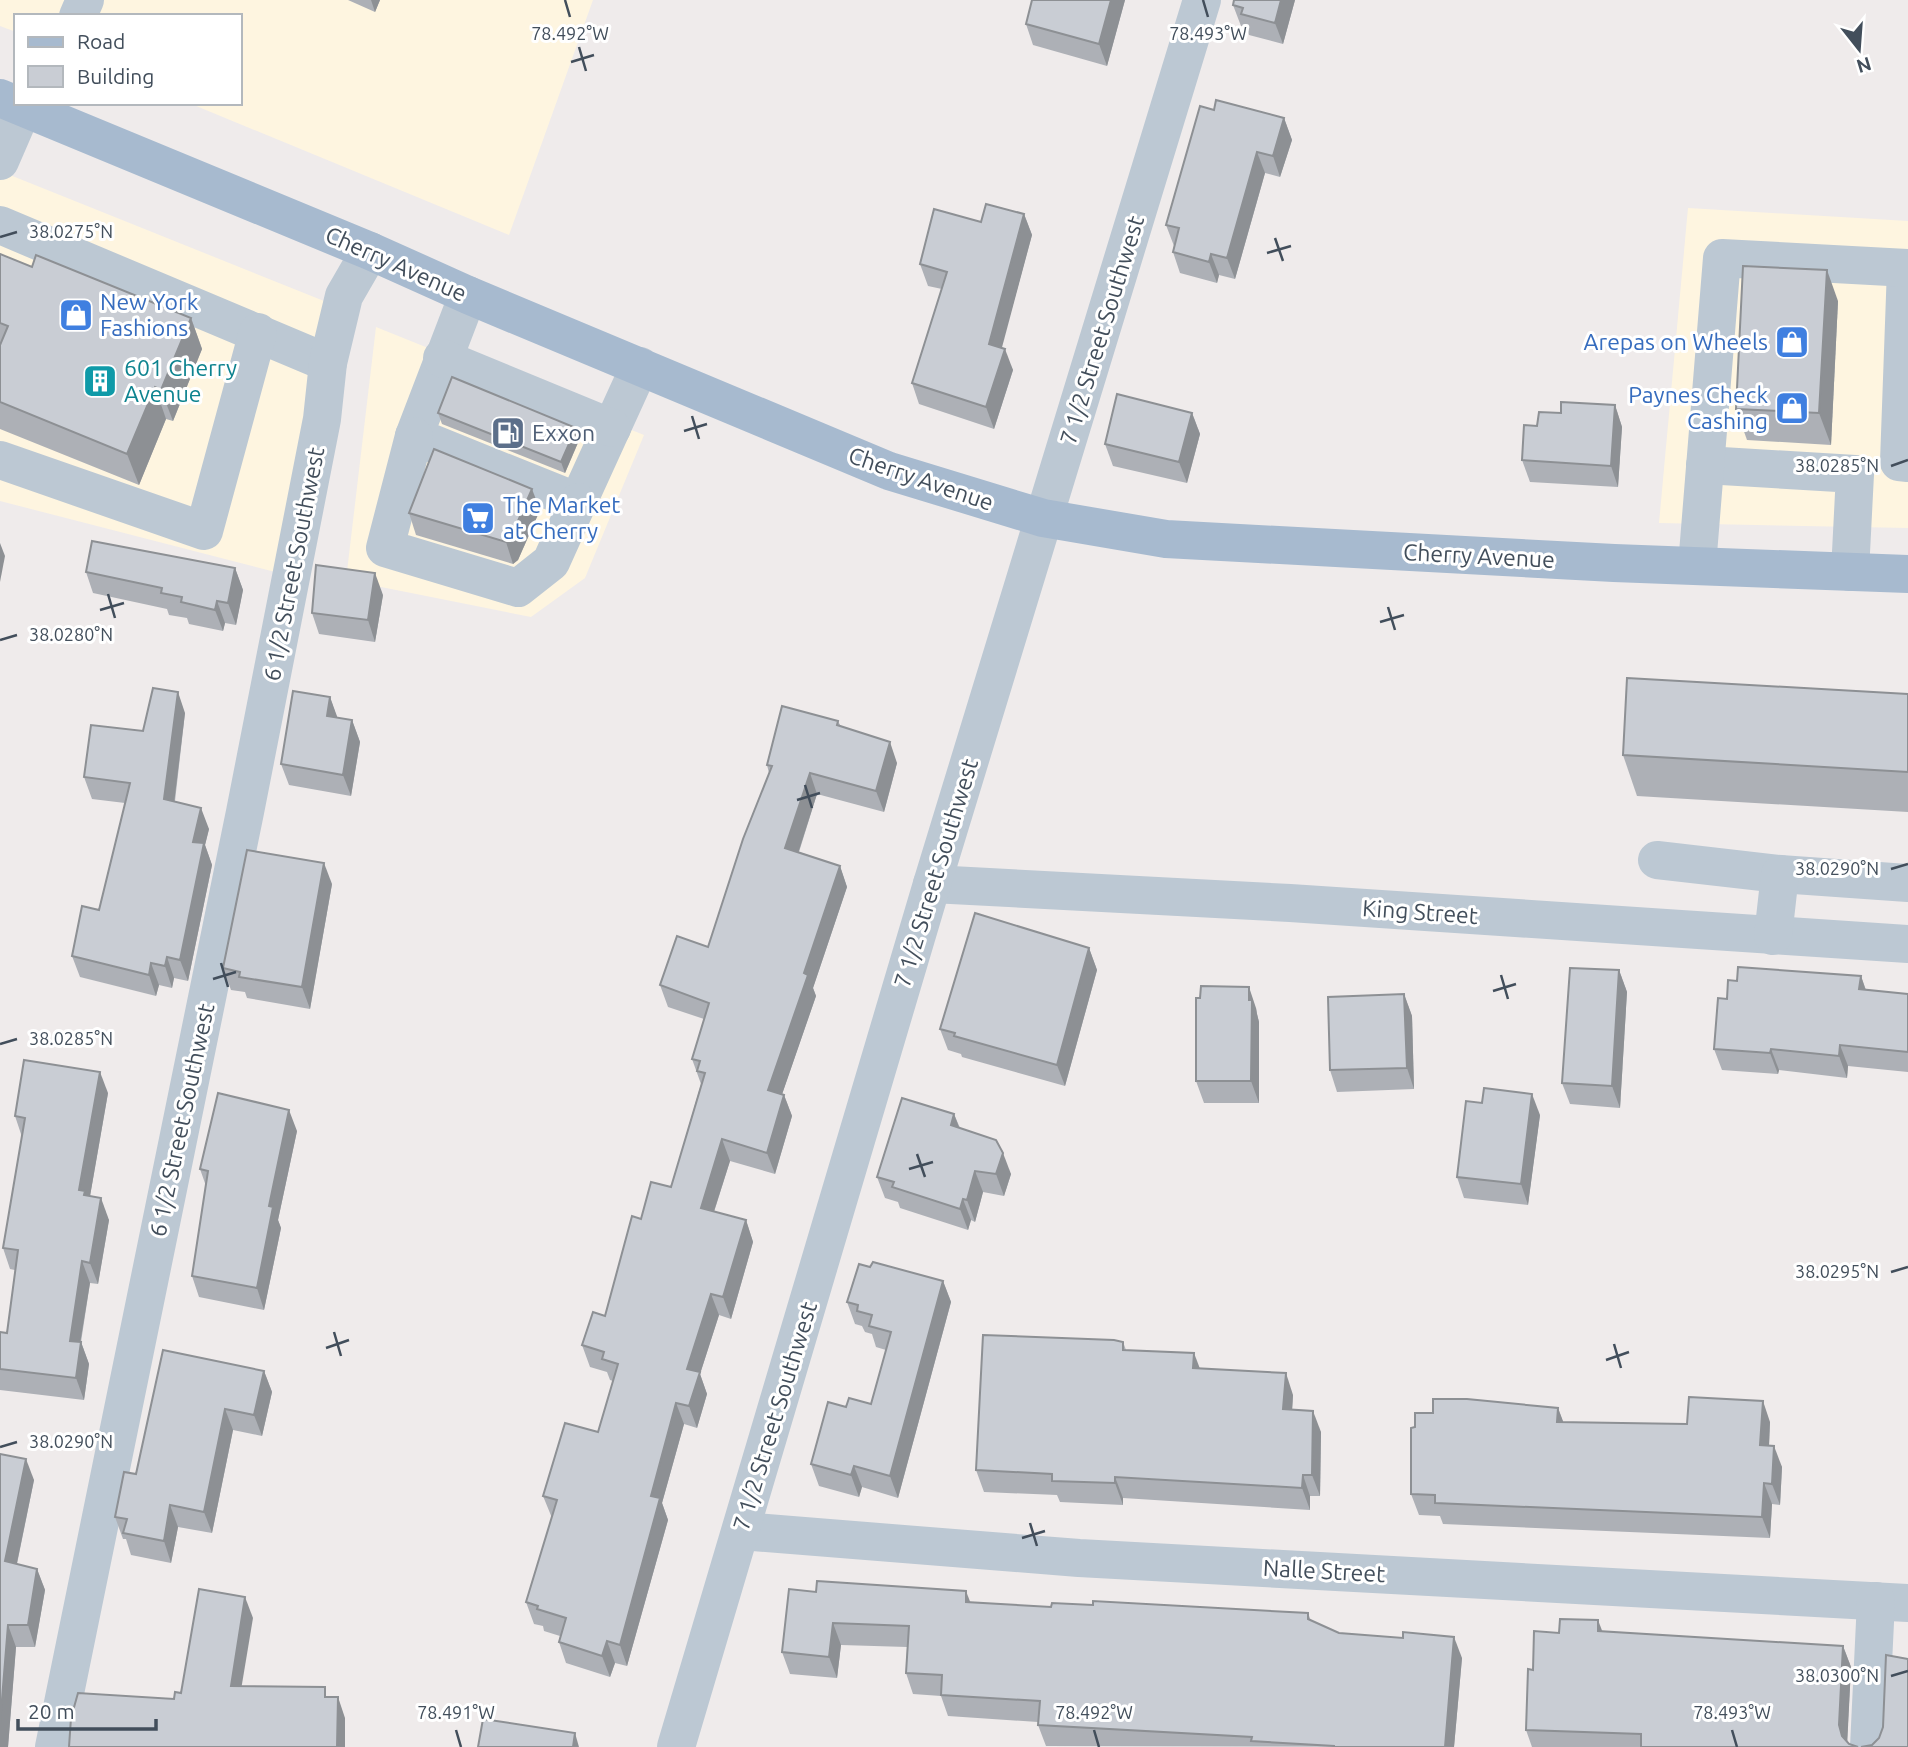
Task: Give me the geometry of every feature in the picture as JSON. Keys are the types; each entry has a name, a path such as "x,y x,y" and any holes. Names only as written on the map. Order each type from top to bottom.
{"main road":[{"name":"Cherry Avenue","path":"26,106 889,471 1043,518 1166,539 1908,574"}],"street":[{"name":"7 1/2 Street Southwest","path":"676,1747 932,884 1202,0"},
{"path":"0,161 26,106"},
{"path":"0,225 328,363"},
{"name":"6 1/2 Street Southwest","path":"54,1747 250,785 322,419 328,363 344,296 370,251"},
{"path":"1697,566 1705,465 1722,258 1907,268 1903,463 1854,474 1705,465"},
{"path":"468,295 414,436 385,548 518,588 551,562 640,366"},
{"path":"0,460 204,531 258,332"},
{"path":"442,358 612,428"},
{"path":"414,436 578,502"},
{"path":"1850,572 1854,474"},
{"path":"1657,860 1780,874 1908,883"},
{"path":"1773,936 1780,874"},
{"name":"King Street","path":"932,884 1908,944"},
{"name":"Nalle Street","path":"741,1531 1079,1558 1892,1602"},
{"path":"1869,1747 1892,1602"}],"shaded area":[{"path":"0,0 593,0 509,235 194,105 242,105 242,14 14,14 14,31 0,26"},
{"path":"0,171 334,305 279,573 0,501"},
{"path":"1688,208 1908,221 1908,528 1659,523"},
{"path":"376,327 644,435 585,578 531,617 346,580"}],"building":[{"path":"1032,0 1111,0 1099,44 1026,24"},
{"path":"1234,0 1281,0 1275,23 1241,14 1243,8 1233,5"},
{"path":"1216,100 1284,118 1273,156 1257,152 1227,258 1211,254 1209,262 1173,252 1179,228 1166,225 1200,106 1214,110"},
{"path":"986,204 1024,214 989,344 1005,349 986,407 912,383 947,272 920,264 934,209 981,222"},
{"name":"601 Cherry Avenue","path":"0,254 32,267 36,255 191,318 161,390 155,387 127,454 0,402 0,345 8,326 0,323"},
{"path":"1743,266 1827,270 1819,413 1736,409"},
{"name":"Exxon","path":"452,377 576,428 561,462 438,413"},
{"path":"1117,394 1192,413 1179,462 1105,444"},
{"path":"1561,402 1615,405 1611,466 1522,460 1524,425 1537,426 1539,412 1561,413"},
{"path":"434,449 532,489 510,539 506,542 409,513"},
{"path":"92,541 235,568 228,603 217,601 215,610 181,602 182,597 161,593 162,588 86,572"},
{"path":"316,565 375,573 368,620 312,613"},
{"path":"1627,678 1908,694 1908,772 1623,755"},
{"path":"153,688 178,692 164,799 201,808 193,842 204,843 180,960 167,957 165,966 151,963 149,975 72,956 82,906 99,910 130,783 84,777 91,725 143,731"},
{"path":"293,691 330,697 327,716 352,720 343,775 281,764"},
{"path":"782,706 838,721 837,725 890,742 876,791 810,773 785,848 840,866 804,973 808,975 768,1090 784,1095 767,1153 722,1139 701,1208 746,1220 723,1297 711,1294 687,1369 700,1372 689,1406 676,1403 651,1496 660,1498 620,1645 607,1641 602,1656 559,1642 566,1618 537,1609 538,1606 526,1602 557,1500 543,1496 565,1423 598,1432 618,1364 602,1359 604,1352 582,1345 593,1312 605,1316 632,1216 641,1219 651,1182 671,1187 705,1073 697,1071 700,1061 692,1059 709,1003 660,985 677,936 708,947 743,839 772,766 767,765"},
{"path":"247,850 324,863 302,987 239,977 240,972 223,968"},
{"path":"975,913 1089,948 1057,1065 954,1036 955,1033 940,1029"},
{"path":"1738,967 1861,976 1859,989 1908,994 1908,1052 1840,1045 1839,1056 1771,1049 1770,1053 1714,1049 1718,998 1727,999 1728,980 1737,981"},
{"path":"1570,968 1619,970 1612,1086 1562,1083"},
{"path":"1201,986 1249,987 1249,1000 1252,1000 1251,1081 1196,1081 1196,998 1200,998"},
{"path":"1404,994 1407,1068 1330,1070 1328,997"},
{"path":"24,1060 100,1072 79,1190 85,1191 84,1195 101,1198 90,1263 82,1261 70,1341 81,1342 76,1378 0,1369 0,1332 7,1333 18,1250 3,1248 25,1118 15,1116"},
{"path":"1484,1088 1532,1094 1521,1184 1457,1177 1466,1101 1482,1103"},
{"path":"218,1093 289,1110 269,1206 273,1207 257,1288 192,1276 208,1171 200,1169"},
{"path":"902,1098 954,1114 951,1125 996,1140 1003,1153 996,1174 975,1171 967,1200 963,1199 960,1209 892,1187 894,1182 877,1177"},
{"path":"873,1262 943,1281 890,1476 854,1466 851,1475 811,1464 828,1402 846,1407 849,1398 871,1404 891,1332 869,1326 872,1315 857,1311 858,1305 847,1302 859,1264 870,1267"},
{"path":"983,1335 1114,1340 1123,1342 1123,1350 1194,1353 1193,1368 1286,1373 1283,1409 1313,1411 1312,1475 1303,1475 1302,1488 1115,1477 1115,1483 1052,1481 1052,1474 976,1470"},
{"path":"163,1350 264,1371 254,1415 225,1409 204,1512 170,1505 164,1541 123,1533 127,1519 115,1517 124,1472 136,1474"},
{"path":"1689,1397 1763,1401 1760,1445 1774,1446 1772,1484 1764,1483 1762,1517 1435,1503 1435,1495 1411,1494 1411,1428 1415,1427 1415,1413 1433,1413 1433,1399 1467,1399 1558,1408 1557,1422 1687,1424"},
{"path":"0,1454 26,1459 5,1561 37,1569 28,1625 8,1625 0,1724"},
{"path":"817,1581 966,1591 966,1602 1051,1607 1052,1603 1093,1605 1093,1601 1308,1613 1308,1619 1339,1633 1403,1638 1403,1632 1454,1637 1445,1747 1334,1747 1251,1741 1252,1737 1038,1725 1040,1701 941,1695 942,1675 906,1673 909,1626 833,1623 829,1657 782,1652 789,1589 816,1592"},
{"path":"199,1589 245,1597 231,1686 325,1687 325,1697 338,1697 337,1747 69,1747 71,1718 78,1693 174,1699 175,1692 181,1693"},
{"path":"1560,1619 1598,1620 1598,1631 1843,1646 1839,1725 1842,1736 1849,1744 1858,1747 1641,1747 1641,1734 1526,1730 1528,1669 1533,1670 1534,1631 1559,1633"},
{"path":"1886,1655 1908,1659 1908,1747 1861,1747 1872,1745 1879,1738 1883,1727"},
{"path":"483,1719 575,1733 573,1747 478,1747"}],"place":[{"name":"New York Fashions","path":"76,315"},
{"name":"Arepas on Wheels","path":"1792,342"},
{"name":"601 Cherry Avenue","path":"100,381"},
{"name":"Paynes Check Cashing","path":"1792,408"},
{"name":"Exxon","path":"508,433"},
{"name":"The Market at Cherry","path":"478,518"}]}
